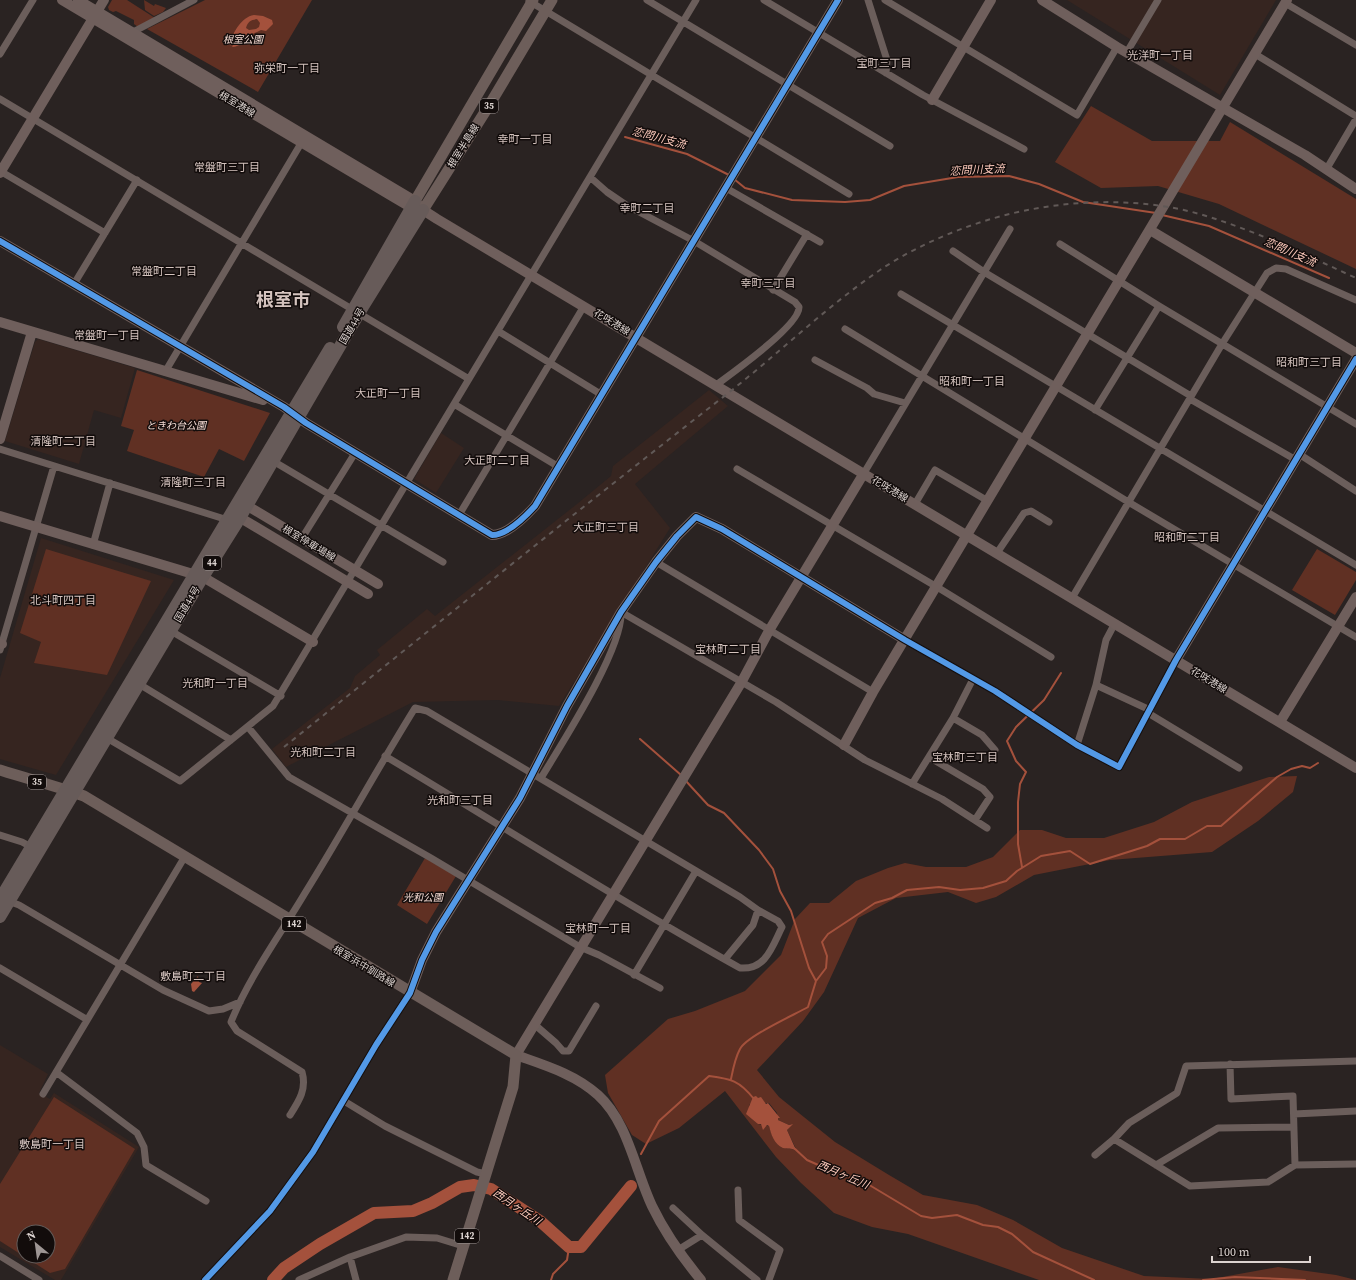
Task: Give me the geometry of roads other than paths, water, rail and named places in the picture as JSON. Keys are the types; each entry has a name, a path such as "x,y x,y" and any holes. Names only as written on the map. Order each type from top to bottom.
{"highway":[{"name":"国道44号","path":"0,917 2,899 35,849 198,576 235,518 294,414 356,312 417,206"},
{"name":"国道44号","path":"243,503 273,461 294,414"},
{"name":"国道44号","path":"103,736 139,684 171,631 198,576"}],"main road":[{"name":"根室半島線","path":"417,206 486,111 552,0"},
{"name":"根室半島線","path":"417,206 531,1"},
{"name":"35","path":"0,770 55,788 70,791"},
{"name":"根室浜中釧路線","path":"70,791 84,796 184,858 516,1055"},
{"name":"142","path":"453,1280 513,1087 516,1055"}],"street":[{"path":"0,54 33,0"},
{"name":"根室港線","path":"62,0 133,32 303,139"},
{"name":"根室港線","path":"78,0 95,14 417,206"},
{"path":"104,0 0,172 105,233"},
{"path":"133,32 194,0"},
{"path":"647,0 890,146"},
{"path":"103,736 180,781 273,706 349,582 406,484 696,0"},
{"path":"764,0 932,100 1024,149"},
{"path":"0,241 278,404 355,453 492,535 500,535 529,513 559,467 838,0"},
{"path":"868,0 886,60 886,73"},
{"path":"885,0 1077,115 1117,47"},
{"path":"932,100 991,0"},
{"path":"1042,0 1101,35 1117,47 1305,155 1356,189"},
{"path":"1127,52 1158,0"},
{"path":"531,1 545,11 849,194"},
{"path":"844,745 1056,386 1286,2 1356,45"},
{"path":"1255,54 1356,116"},
{"path":"0,99 469,379"},
{"path":"1326,170 1356,120"},
{"path":"165,372 303,139"},
{"path":"590,177 606,192 694,241 795,302 799,307 796,317 763,349 716,385"},
{"path":"74,284 137,180"},
{"path":"726,188 820,242"},
{"name":"花咲港線","path":"417,206 1356,768"},
{"path":"701,1280 678,1250 652,1206 616,1117 604,1101 590,1088 569,1076 516,1055 612,893 740,683 801,576 1010,229"},
{"path":"1150,230 1356,353"},
{"path":"773,290 807,234"},
{"path":"1060,244 1158,306 1356,424"},
{"path":"953,251 984,272 1088,334 1190,398 1356,491"},
{"path":"1072,598 1222,344 1267,273 1276,268 1286,269 1356,300"},
{"path":"901,294 1356,565"},
{"path":"459,515 584,306"},
{"path":"1095,410 1158,306"},
{"path":"0,322 165,372 278,404"},
{"path":"845,329 1025,439 1356,637"},
{"path":"498,331 548,364 602,395"},
{"path":"0,439 32,332"},
{"path":"537,775 567,706 621,612 656,562 677,536 696,516 702,518 801,576 905,640 995,691 1077,745 1119,767 1176,660 1356,359"},
{"path":"815,360 867,388 874,394 905,403"},
{"path":"454,404 559,467"},
{"path":"0,449 110,483 235,518"},
{"path":"302,538 355,453"},
{"path":"273,461 443,562"},
{"path":"1,646 54,466"},
{"path":"737,468 1051,657"},
{"path":"915,504 936,470 988,502"},
{"path":"93,545 110,483"},
{"name":"根室停車場線","path":"243,503 378,584"},
{"path":"997,553 1024,513 1031,511 1050,522"},
{"path":"0,516 35,528 198,576 313,642"},
{"name":"根室停車場線","path":"235,518 368,594"},
{"path":"656,562 874,692"},
{"path":"1280,722 1356,597"},
{"path":"621,612 740,683 776,702 865,760 942,798 987,828"},
{"path":"205,1280 270,1211 313,1152 376,1044 410,993 429,946 467,881 520,798 578,717 616,640 622,621 621,612"},
{"path":"1077,745 1096,685 1106,640 1115,623"},
{"path":"171,631 280,696"},
{"path":"912,784 953,718 973,679"},
{"path":"139,684 231,740"},
{"path":"1096,685 1149,712 1238,768"},
{"path":"290,1115 299,1101 304,1086 302,1072 237,1031 231,1022 240,1002 288,920 353,813 385,756 415,708 426,711 537,775 778,921 782,927 769,954 758,965 750,968 740,968 663,925 612,893 501,828 385,756"},
{"path":"953,718 982,735 995,750"},
{"path":"248,726 289,777 580,947 599,955 660,988"},
{"path":"929,757 983,789 990,797 975,820"},
{"path":"0,835 22,842 35,849"},
{"path":"43,1094 184,858"},
{"path":"634,975 696,871"},
{"path":"2,899 19,905 163,990 209,1011 223,1009 240,1002"},
{"path":"725,959 753,925 758,910"},
{"path":"0,968 86,1020"},
{"path":"534,1024 563,1051 569,1051 596,1006"},
{"path":"1095,1155 1114,1139 1129,1123 1177,1093 1186,1066 1356,1061"},
{"path":"1230,1064 1231,1099 1293,1096 1294,1165"},
{"path":"56,1072 137,1133 144,1147 146,1165 206,1201"},
{"path":"344,1101 420,1144 478,1172 484,1182"},
{"path":"1294,1114 1356,1111"},
{"path":"1156,1165 1218,1128 1294,1127"},
{"path":"1114,1139 1190,1186 1268,1182 1294,1165 1356,1164"},
{"path":"738,1190 739,1220 780,1250 769,1280"},
{"path":"673,1208 702,1235 757,1280"},
{"path":"678,1250 702,1235"},
{"path":"300,1280 350,1258 406,1237 437,1238 463,1246"},
{"path":"0,1256 39,1280"},
{"path":"350,1258 356,1280"}],"waterway":[{"name":"恋問川支流","path":"625,137 687,154 729,175"},
{"name":"恋問川支流","path":"734,179 745,188 792,200 845,202 870,200 904,186 958,177 1009,176 1039,184 1083,202 1156,213"},
{"name":"恋問川支流","path":"1162,215 1209,226 1329,278"},
{"path":"1022,867 1018,844 1018,802 1020,784 1026,772 1016,761 1007,741 1016,727 1044,700 1061,673"},
{"path":"640,739 681,775"},
{"path":"731,1079 734,1064 740,1049 744,1044 771,1026 808,1007 816,981 826,968 827,956 822,942 828,934 875,903 892,898 907,890 939,887 960,890 983,888 1006,881 1017,871 1041,856 1070,851 1090,864 1147,846 1160,839 1185,839 1207,826 1221,826 1277,777 1291,769 1302,766 1310,768 1318,763"},
{"path":"685,780 708,805 724,813 759,850 773,869 780,891 791,911 809,968 816,981"},
{"name":"西月ヶ丘川","path":"641,1154 659,1121 709,1076 723,1078 739,1084 754,1099"},
{"name":"西月ヶ丘川","path":"794,1148 807,1160 834,1172 866,1183 921,1216 932,1218 957,1215 983,1225 998,1227 1012,1234 1033,1252 1094,1280"},
{"name":"西月ヶ丘川","path":"273,1280 284,1268 320,1244 374,1213 413,1211 432,1203 460,1187 474,1185 491,1189 540,1221 569,1247 581,1247 631,1186"},
{"path":"551,1280 553,1274 567,1260 569,1247"},
{"name":"西月ヶ丘川","path":"1203,1280 1235,1277 1305,1280"}],"railway":[{"path":"284,747 746,379 840,299 897,259 934,240 994,218 1033,209 1075,203 1140,203 1182,210 1223,221 1281,244 1356,278"}],"district":[{"name":"光洋町一丁目","path":"1160,55"},
{"name":"宝町三丁目","path":"884,63"},
{"name":"弥栄町一丁目","path":"287,68"},
{"name":"幸町一丁目","path":"525,139"},
{"name":"常盤町三丁目","path":"227,167"},
{"name":"幸町二丁目","path":"647,208"},
{"name":"常盤町二丁目","path":"164,271"},
{"name":"幸町三丁目","path":"768,283"},
{"name":"根室市","path":"283,299"},
{"name":"常盤町一丁目","path":"107,335"},
{"name":"昭和町三丁目","path":"1309,362"},
{"name":"昭和町一丁目","path":"972,381"},
{"name":"大正町一丁目","path":"388,393"},
{"name":"清隆町二丁目","path":"63,441"},
{"name":"大正町二丁目","path":"497,460"},
{"name":"清隆町三丁目","path":"193,482"},
{"name":"大正町三丁目","path":"606,527"},
{"name":"昭和町二丁目","path":"1187,537"},
{"name":"北斗町四丁目","path":"63,600"},
{"name":"宝林町二丁目","path":"728,649"},
{"name":"光和町一丁目","path":"215,683"},
{"name":"光和町二丁目","path":"323,752"},
{"name":"宝林町三丁目","path":"965,757"},
{"name":"光和町三丁目","path":"460,800"},
{"name":"宝林町一丁目","path":"598,928"},
{"name":"敷島町二丁目","path":"193,976"},
{"name":"敷島町一丁目","path":"52,1144"}],"park label":[{"name":"根室公園","path":"243,39"},
{"name":"ときわ台公園","path":"176,425"},
{"name":"光和公園","path":"423,897"}]}
